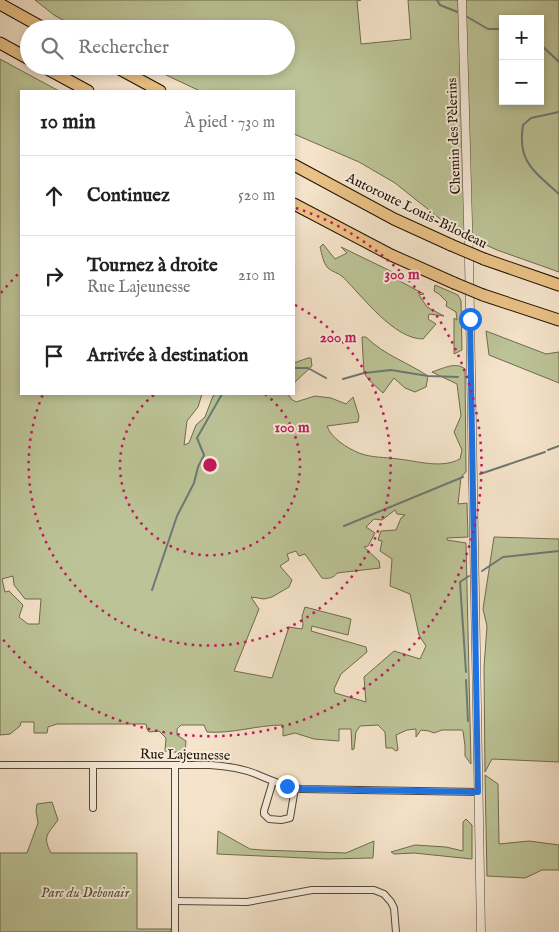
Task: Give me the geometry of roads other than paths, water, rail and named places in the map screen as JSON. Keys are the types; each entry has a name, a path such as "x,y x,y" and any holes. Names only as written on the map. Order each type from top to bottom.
{"highway":[{"path":"0,4 29,20"},
{"path":"0,43 20,54"},
{"path":"59,75 86,90"},
{"path":"131,75 158,90"},
{"name":"Autoroute Louis-Bilodeau","path":"295,166 394,219 451,245 484,259 559,285"},
{"path":"295,205 391,255 454,283 483,295 559,320"}],"street":[{"name":"Chemin des Pèlerins","path":"462,4 482,932"},
{"name":"Rue Lajeunesse","path":"0,765 210,765 237,768 295,788 478,792"},
{"path":"92,808 93,765"},
{"path":"175,765 176,932"},
{"path":"273,782 264,811 264,814 270,819 281,820 290,818 295,788"},
{"path":"175,901 247,902 312,890 374,890 384,894 391,902 394,908 396,932"}],"waterway":[{"path":"437,0 440,5 460,13"},
{"path":"464,15 488,29 499,29"},
{"path":"544,48 559,62"},
{"path":"559,112 531,118 523,125 522,138 525,157 529,165 559,194"},
{"path":"295,368 308,368 326,378"},
{"path":"343,379 364,373 391,370 428,376 458,377"},
{"path":"152,590 177,516 194,483 198,467 204,455 197,438 221,395"},
{"path":"548,450 559,446"},
{"path":"480,474 545,452"},
{"path":"344,526 463,477"},
{"path":"482,571 503,557 559,551"},
{"path":"466,672 460,582 469,576"},
{"path":"466,680 468,721"}],"park label":[{"name":"Parc du Debonair","path":"85,892"}]}
